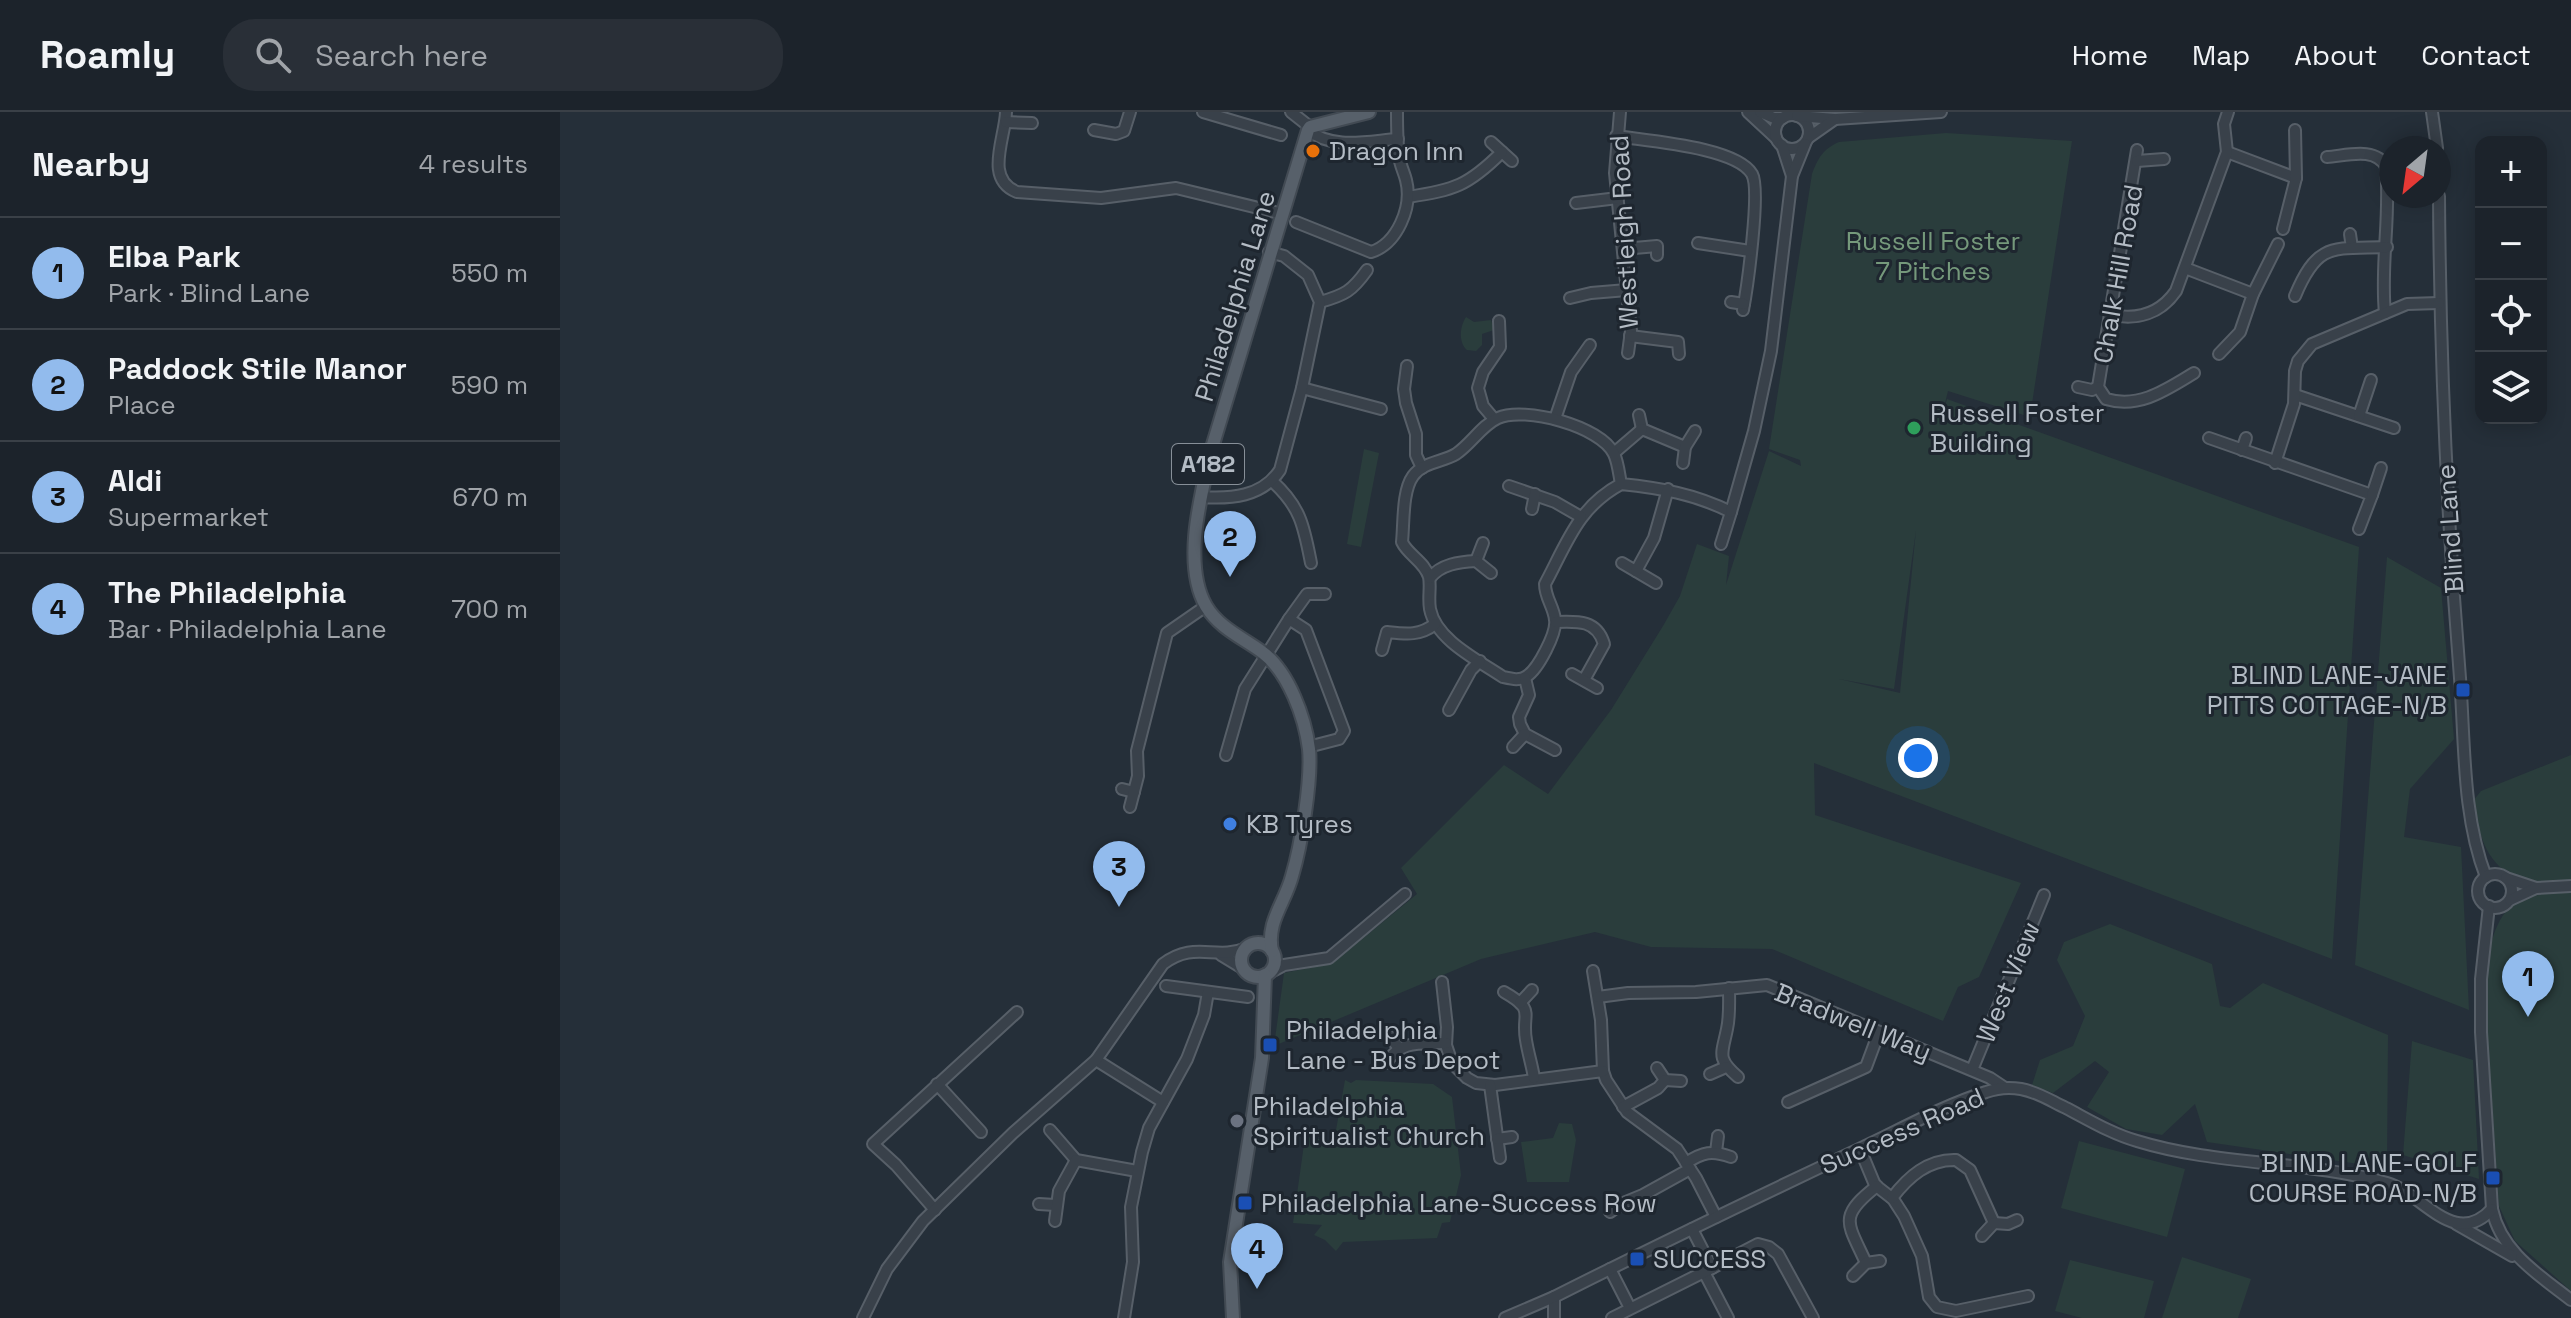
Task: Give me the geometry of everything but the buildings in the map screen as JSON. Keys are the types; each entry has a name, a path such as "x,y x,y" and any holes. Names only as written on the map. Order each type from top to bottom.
{"main road":[{"path":"1309,129 1369,112"},
{"name":"Philadelphia Lane","path":"1206,606 1194,565 1201,497 1211,451 1269,252 1309,129"},
{"path":"1206,606 1221,624 1266,654 1283,676 1298,709 1308,747 1310,773 1292,878 1270,932 1274,965 1267,974 1262,1008 1262,1058 1230,1262 1233,1318"},
{"path":"1262,1008 1241,958 1277,911"},
{"path":"1249,946 1265,945 1273,953"},
{"path":"1247,972 1267,974"}],"street":[{"path":"1094,130 1116,134 1124,131 1130,112"},
{"path":"1203,112 1281,135"},
{"path":"1291,112 1317,138 1333,143 1398,139"},
{"path":"1296,222 1371,252 1383,248 1394,235 1408,197 1400,164 1397,112"},
{"name":"Westleigh Road","path":"1620,112 1616,136 1618,198 1630,336 1628,353"},
{"path":"1748,112 1790,149 1807,141 1835,119"},
{"path":"1760,112 1774,118 1835,119 1941,112"},
{"path":"2112,315 2130,319 2142,317 2170,299 2185,268 2227,152 2224,124 2228,112"},
{"path":"2432,112 2435,136"},
{"path":"1721,544 1754,431 1771,351 1792,176 1807,141 1807,124 1797,116"},
{"path":"1032,123 1006,117 1000,142 1000,177 1006,188 1017,192 1101,198 1176,188 1283,214"},
{"path":"1783,118 1776,126 1792,176"},
{"path":"2283,229 2296,178 2295,130"},
{"path":"1616,136 1701,149 1749,170 1754,178 1744,307 1731,302"},
{"path":"1491,142 1512,161"},
{"path":"1408,197 1447,191 1478,176 1502,152"},
{"path":"2227,152 2296,178"},
{"path":"2327,157 2347,162 2372,154 2378,156 2386,167 2385,313"},
{"name":"Chalk Hill Road","path":"2164,159 2137,156 2098,387 2106,399 2124,408 2194,373"},
{"path":"1583,206 1618,198"},
{"name":"Blind Lane","path":"2439,208 2445,462 2463,728 2472,819 2480,860 2496,876"},
{"path":"2350,234 2352,248"},
{"path":"1698,243 1750,251"},
{"path":"2219,354 2240,332 2253,294 2278,244"},
{"path":"1623,249 1656,245"},
{"path":"2295,296 2314,258 2352,248 2387,247"},
{"path":"1201,497 1255,493 1272,481 1280,470 1302,388 1320,302 1308,275 1284,256 1269,252"},
{"path":"2185,268 2253,294"},
{"path":"1320,302 1340,297 1354,288 1367,270"},
{"path":"1570,298 1627,290"},
{"path":"2275,463 2295,395 2298,361 2312,344 2385,313 2420,302 2439,303"},
{"path":"1494,419 1483,406 1478,388 1483,372 1500,347 1499,321"},
{"path":"1630,336 1679,343"},
{"path":"1486,339 1500,338"},
{"path":"1555,419 1567,381 1590,345"},
{"path":"1569,347 1581,356"},
{"path":"1407,366 1406,403 1416,434 1416,455 1422,468"},
{"path":"2359,416 2371,380"},
{"name":"Chalk Hill Road","path":"2078,387 2092,390 2098,387"},
{"path":"1302,388 1381,409"},
{"path":"2295,395 2394,428"},
{"path":"1621,484 1614,453 1603,440 1555,419 1527,413 1511,413 1494,419 1455,455 1422,468 1412,477 1408,490 1402,542 1430,578 1430,611 1435,624 1445,636 1503,677 1525,678 1551,639 1556,622 1545,596 1545,584 1581,517 1601,494 1621,484 1668,489 1709,501 1731,512"},
{"path":"1639,415 1642,429"},
{"path":"1614,453 1642,429"},
{"path":"1642,429 1685,447"},
{"path":"1683,463 1685,447 1695,431"},
{"path":"2209,438 2372,495"},
{"path":"2242,450 2246,438"},
{"path":"2359,529 2381,468"},
{"path":"1272,481 1290,497 1302,519 1311,563"},
{"path":"1509,486 1535,494 1581,517"},
{"path":"1636,571 1654,538 1668,489"},
{"path":"1532,509 1535,494"},
{"path":"1476,561 1483,543"},
{"path":"1430,578 1436,571 1458,562 1476,561 1491,573"},
{"path":"1622,563 1656,583"},
{"path":"1226,755 1245,689 1266,654 1307,594 1325,594"},
{"path":"1130,807 1138,776 1137,751 1167,633 1206,606"},
{"path":"1289,619 1306,630 1344,731 1339,739 1308,747"},
{"path":"1556,622 1589,624 1600,632 1604,644 1584,680"},
{"path":"1382,650 1383,629 1407,634 1425,632 1435,624"},
{"path":"1449,710 1480,661"},
{"path":"1572,674 1597,688"},
{"path":"1525,678 1529,695 1519,717 1525,734 1555,750"},
{"path":"1448,684 1460,691"},
{"path":"1513,747 1525,734"},
{"path":"1122,789 1134,792"},
{"path":"2496,876 2512,889 2510,900"},
{"path":"2536,888 2495,907 2482,902 2478,893 2479,885 2496,876 2536,888 2571,886"},
{"path":"1267,974 1284,965 1329,958 1405,894"},
{"name":"West View","path":"1972,1070 2044,895"},
{"path":"2495,907 2485,939 2481,979 2481,1032 2492,1209 2497,1227 2508,1245 2524,1263 2571,1300"},
{"path":"863,1318 887,1269 935,1210 1013,1133 1096,1060 1163,964 1177,953 1236,952 1249,946"},
{"path":"1215,952 1247,972"},
{"path":"1273,953 1305,961"},
{"path":"1593,971 1601,1020 1603,1071 1623,1107 1672,1144 1716,1217"},
{"path":"1442,982 1446,1043 1452,1063 1459,1072 1476,1083 1490,1085 1603,1071"},
{"name":"Bradwell Way","path":"1598,997 1767,985 1972,1070 2006,1088"},
{"path":"1166,986 1248,997"},
{"path":"1729,988 1728,1027 1721,1052 1726,1067 1738,1077"},
{"path":"1520,1003 1532,990"},
{"path":"1124,1318 1133,1262 1131,1207 1137,1171 1149,1128 1187,1059 1204,1015 1208,992"},
{"path":"1504,992 1520,1003 1526,1012 1525,1037 1534,1078"},
{"path":"935,1210 873,1144 1017,1012"},
{"path":"1788,1102 1866,1067 1879,1032"},
{"path":"1388,1035 1399,1048"},
{"path":"1386,1063 1399,1048 1446,1043"},
{"path":"1096,1060 1163,1102"},
{"path":"1710,1074 1726,1067"},
{"path":"1657,1068 1665,1080"},
{"path":"1623,1107 1658,1088 1665,1080"},
{"path":"1665,1080 1681,1081"},
{"path":"937,1084 981,1132"},
{"path":"1490,1085 1500,1158"},
{"name":"Success Road","path":"1505,1318 1860,1149 1976,1096 2006,1088 2032,1092 2115,1133 2153,1146 2215,1158 2329,1172 2396,1186 2524,1263"},
{"path":"1050,1130 1076,1160 1137,1171"},
{"path":"1716,1152 1718,1136"},
{"path":"1497,1139 1512,1137"},
{"path":"1956,1160 1962,1148"},
{"path":"1860,1149 1877,1186 1898,1205 1922,1256 1929,1297 1941,1314 2028,1296"},
{"path":"1610,1212 1643,1195 1705,1153 1716,1152 1731,1157"},
{"path":"1055,1221 1055,1205 1067,1172 1076,1160"},
{"path":"1892,1198 1916,1172 1939,1161 1956,1160 1970,1170 1994,1223"},
{"path":"1624,1186 1629,1200"},
{"path":"1866,1263 1849,1226 1849,1217 1855,1203 1877,1186"},
{"path":"1039,1204 1055,1205"},
{"path":"2453,1222 2462,1225 2476,1222 2492,1209"},
{"path":"1994,1223 2008,1224 2017,1220"},
{"path":"1982,1236 1994,1223"},
{"path":"1692,1229 1728,1318"},
{"path":"1612,1318 1758,1244 1778,1254 1813,1318"},
{"path":"1853,1276 1866,1263 1880,1261"},
{"path":"1610,1269 1630,1308"},
{"path":"1554,1297 1554,1318"},
{"path":"1233,1318 1241,1318"}],"green space":[{"name":"Russell Foster 7 Pitches","path":"1946,133 2072,141 2030,417 1948,391 1939,427 1947,399 2359,547 2332,959 1814,763 1815,815 2021,883 1979,977 1958,987 1943,1021 1772,949 1651,947 1595,932 1481,959 1274,1046 1284,973 1333,963 1417,894 1401,868 1504,765 1548,794 1611,710 1663,626 1680,596 1697,544 1729,556 1726,585 1769,451 1801,466 1800,460 1769,449 1812,174 1822,155 1839,142","holes":["1916,530 1900,693 1839,679 1894,689"]},
{"path":"1466,317 1474,322 1491,320 1494,330 1482,334 1482,345 1476,351 1467,350 1462,343 1461,329"},
{"path":"1364,449 1379,453 1361,547 1347,544"},
{"path":"2387,557 2441,588 2454,739 2410,789 2404,837 2461,847 2469,1010 2355,965"},
{"path":"2571,755 2571,1291 2515,1241 2499,1206 2484,988 2495,931 2514,903 2514,877 2496,862 2484,845 2473,801 2481,791"},
{"path":"2110,924 2212,964 2220,1006 2230,1008 2263,983 2388,1035 2387,1168 2207,1142 2195,1104 2162,1135 2126,1129 2087,1107 2109,1072 2095,1061 2053,1093 2032,1085 2040,1060 2073,1046 2085,1016 2057,960 2064,942"},
{"path":"2412,1041 2473,1060 2479,1179 2403,1155"},
{"path":"1345,1080 1351,1083 1356,1080 1433,1084 1452,1097 1461,1175 1450,1222 1442,1223 1437,1238 1343,1242 1336,1251 1325,1240 1314,1235 1322,1225 1293,1223 1305,1137 1334,1141"},
{"path":"1559,1123 1572,1124 1576,1140 1569,1182 1527,1182 1521,1142 1553,1138"},
{"path":"2079,1141 2185,1169 2167,1237 2061,1208"},
{"path":"2182,1257 2251,1279 2238,1318 2162,1318"},
{"path":"2070,1260 2154,1281 2144,1318 2082,1318 2055,1311"}],"place":[{"name":"Dragon Inn","path":"1313,151"},
{"name":"Russell Foster Building","path":"1914,428"},
{"name":"Paddock Stile Manor","path":"1230,577"},
{"name":"BLIND LANE-JANE PITTS COTTAGE-N/B","path":"2463,690"},
{"name":"KB Tyres","path":"1230,824"},
{"name":"Aldi","path":"1119,907"},
{"name":"Elba Park","path":"2528,1017"},
{"name":"Philadelphia Lane - Bus Depot","path":"1270,1045"},
{"name":"Philadelphia Spiritualist Church","path":"1237,1121"},
{"name":"BLIND LANE-GOLF COURSE ROAD-N/B","path":"2493,1178"},
{"name":"Philadelphia Lane-Success Row","path":"1245,1203"},
{"name":"SUCCESS","path":"1637,1259"},
{"name":"The Philadelphia","path":"1257,1289"}]}
